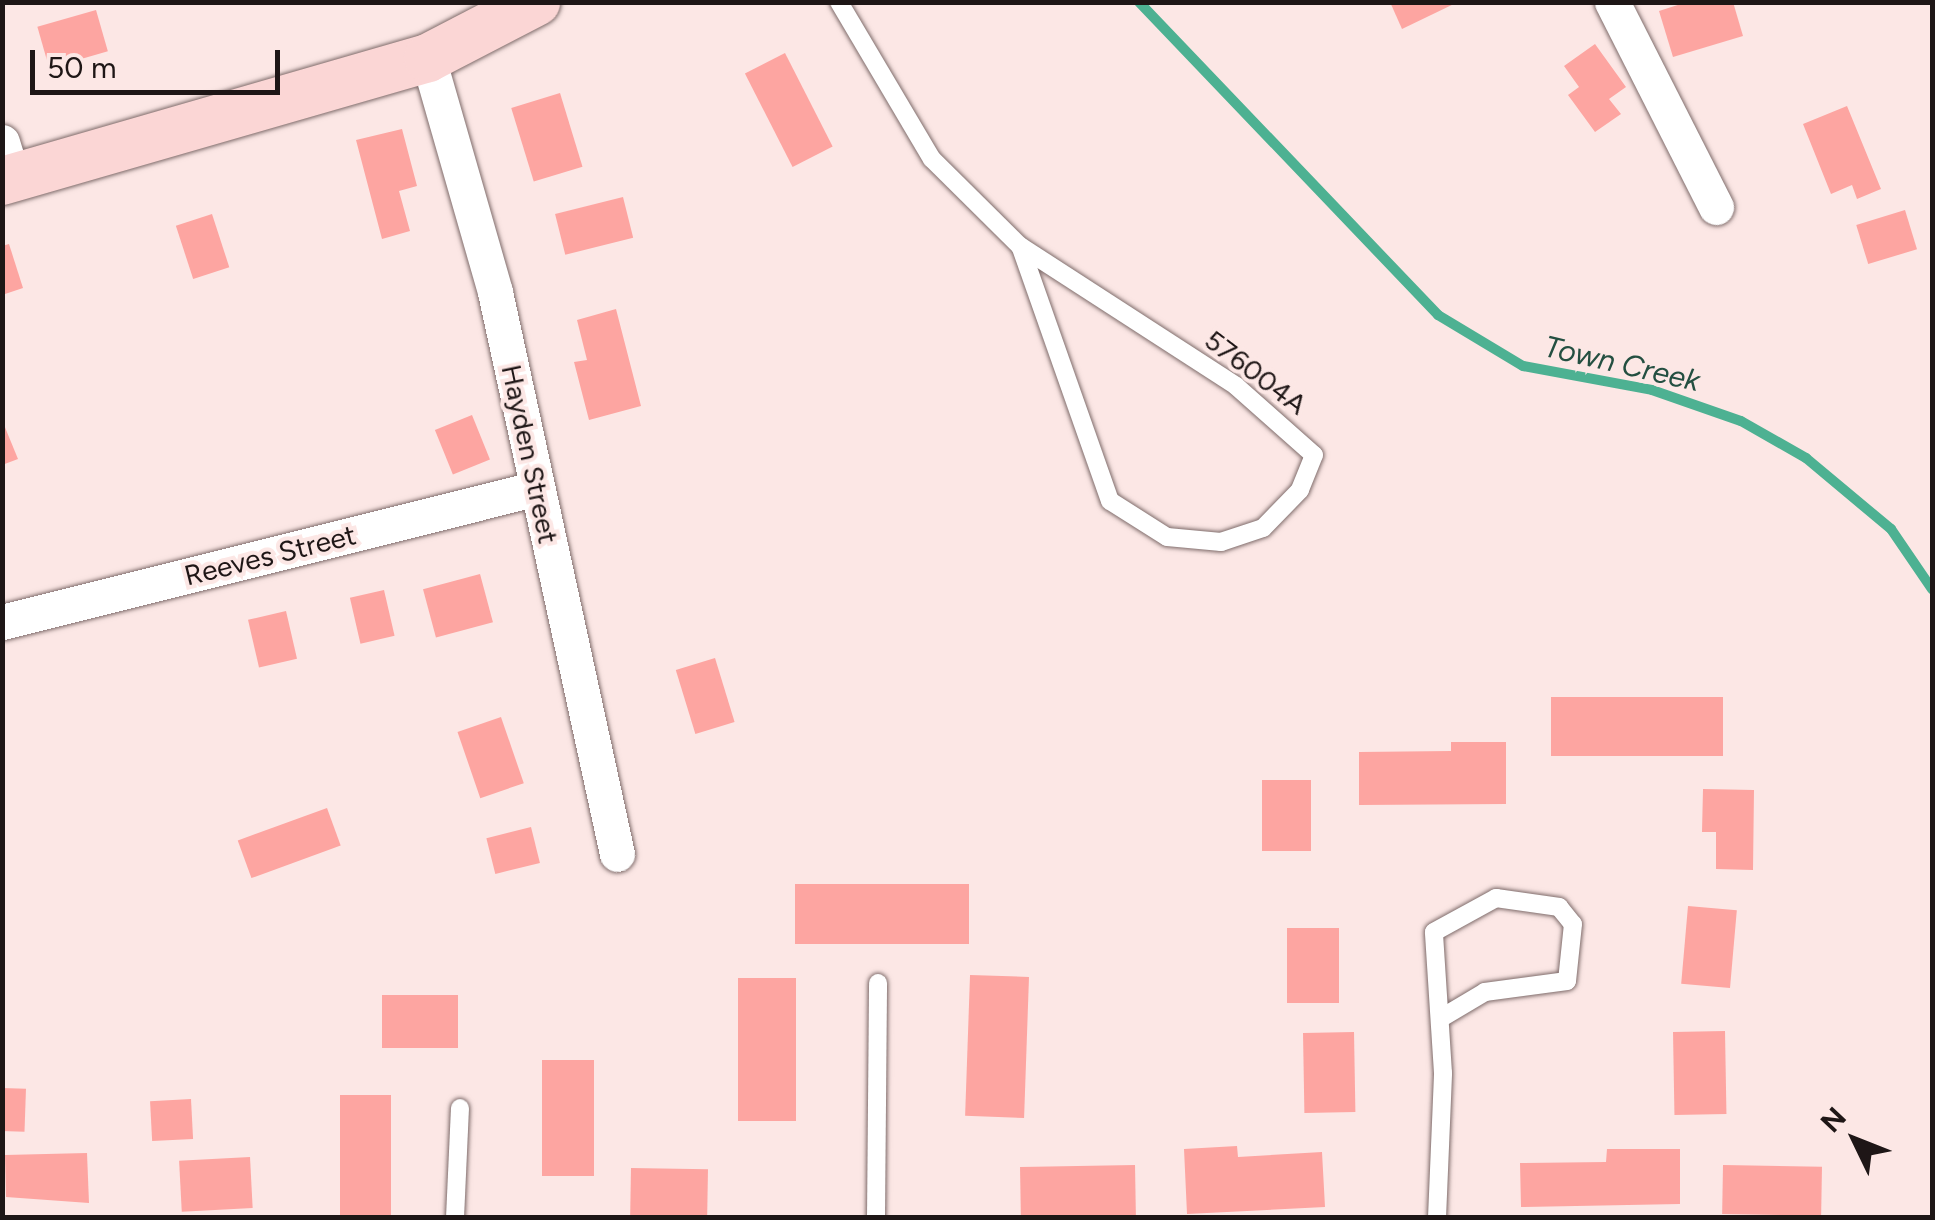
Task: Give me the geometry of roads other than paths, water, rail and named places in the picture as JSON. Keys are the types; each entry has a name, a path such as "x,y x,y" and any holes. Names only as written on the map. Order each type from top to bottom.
{"street":[{"path":"6,167 428,58 536,2"},
{"path":"1612,2 1716,207"},
{"name":"Hayden Street","path":"428,58 496,292 618,854"},
{"name":"Reeves Street","path":"2,622 538,488"}],"lane":[{"name":"576004A","path":"839,2 932,159 1020,246 1236,386 1314,456 1300,490 1263,528 1221,542 1166,537 1110,501 1020,246"},
{"path":"1437,1218 1442,1018 1434,932 1496,898 1559,907 1574,939 1566,981 1485,992 1442,1018"},
{"path":"876,1218 878,983"},
{"path":"454,1218 460,1108"}],"waterway":[{"name":"Town Creek","path":"1139,2 1438,315 1523,366 1652,390 1741,421 1806,458 1891,529 1932,589"}]}
